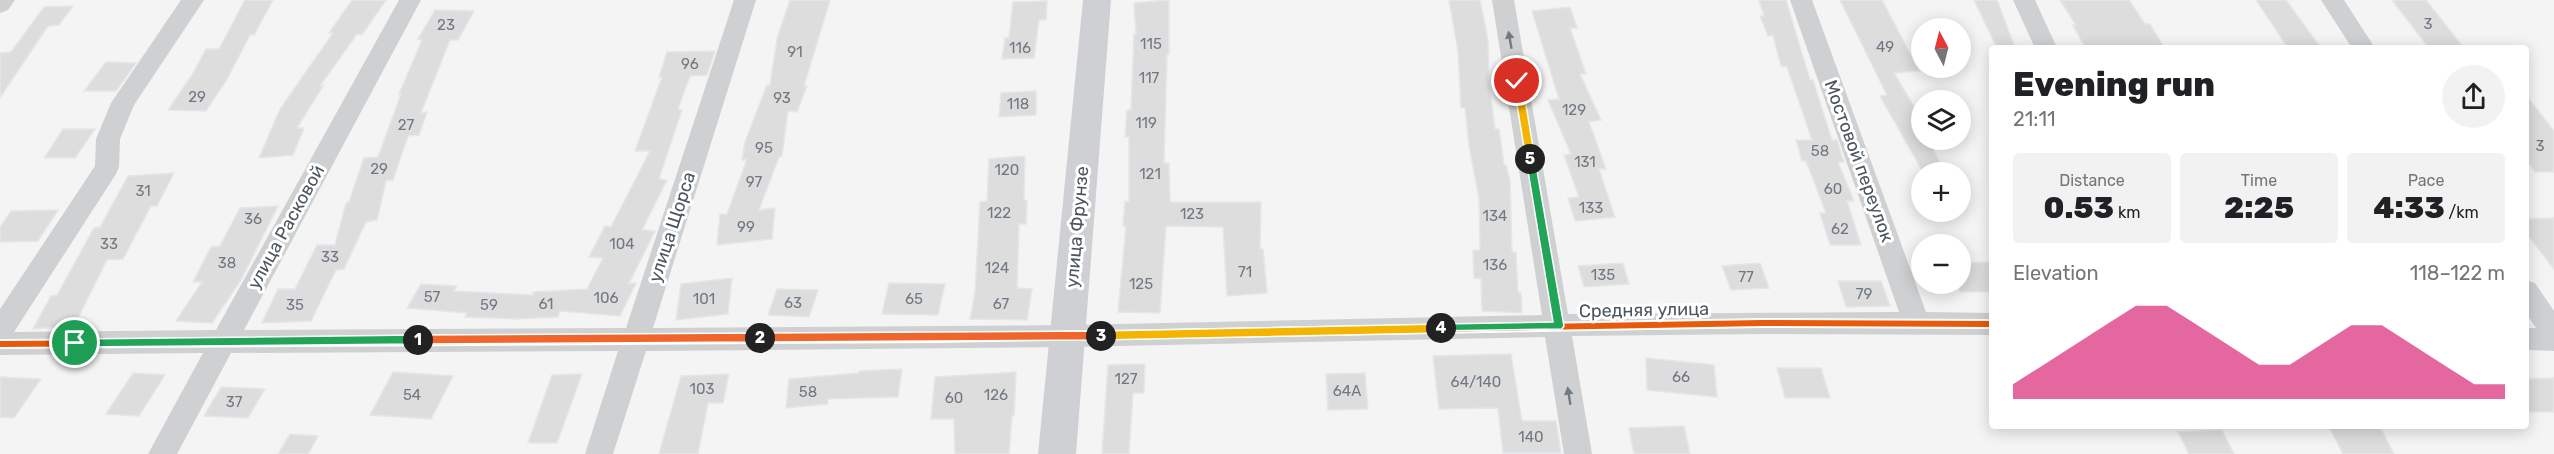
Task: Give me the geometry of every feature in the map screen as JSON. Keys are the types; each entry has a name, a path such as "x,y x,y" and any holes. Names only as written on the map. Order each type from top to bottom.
{"street":[{"path":"0,5 4,0"},
{"path":"0,331 107,167 108,139 123,103 193,0"},
{"name":"улица Расковой","path":"162,454 410,0"},
{"name":"улица Щорса","path":"599,454 745,0"},
{"name":"улица Фрунзе","path":"1057,454 1097,0"},
{"path":"1503,0 1559,326 1578,454"},
{"name":"Мостовой переулок","path":"1801,0 1916,322"},
{"path":"2024,0 2045,45"},
{"path":"2332,0 2362,45"},
{"path":"2529,296 2554,333"},
{"name":"Средняя улица","path":"0,344 1067,336 1559,326 1916,322 1989,324"},
{"path":"2529,339 2554,340"}],"building":[{"path":"245,0 273,0 254,35 250,35 226,81 206,111 168,110 192,75 206,49 219,49"},
{"path":"352,0 386,0 362,35 357,34 320,86 323,86 297,128 304,128 293,155 259,158 280,109 333,33 329,33"},
{"path":"790,0 830,0 804,86 807,86 797,112 788,111 782,156 779,157 759,210 775,208 772,239 717,245 720,214 727,214 747,159 742,160 745,142 767,85 770,85 777,39"},
{"path":"1169,0 1164,163 1169,163 1170,202 1261,202 1260,249 1263,249 1267,293 1227,296 1223,227 1166,226 1160,313 1118,312 1126,226 1123,226 1125,201 1129,202 1129,137 1125,137 1127,110 1131,110 1134,34 1136,34 1134,3"},
{"path":"1449,0 1480,0 1488,40 1489,81 1495,129 1499,129 1504,165 1506,165 1510,180 1512,252 1516,252 1518,292 1521,293 1522,313 1482,311 1481,279 1474,278 1473,250 1480,250 1479,198 1469,146 1465,108 1461,108 1458,51"},
{"path":"1759,0 1786,0 1810,80 1813,80 1832,140 1837,140 1844,162 1838,162 1854,201 1847,201 1861,245 1830,245 1820,213 1826,213 1806,161 1802,161 1796,140 1812,140 1787,67 1781,66 1773,35 1768,36 1760,16 1764,16"},
{"path":"1840,0 1882,0 1911,56 1911,72 1894,73 1911,102 1911,150 1933,150 1940,162 1917,162 1880,96 1887,95"},
{"path":"1974,0 1997,0 2014,45 1996,45"},
{"path":"2060,0 2129,0 2145,24 2150,24 2163,45 2083,45 2073,25 2076,25"},
{"path":"2256,0 2286,0 2319,45 2286,45"},
{"path":"2392,0 2426,0 2462,45 2427,45"},
{"path":"1047,1 1046,20 1039,20 1034,58 1002,59 1005,38 1009,38 1013,2"},
{"path":"73,6 59,25 48,26 0,98 0,53 11,52 44,7"},
{"path":"1570,7 1577,28 1570,28 1586,74 1580,74 1601,120 1589,122 1606,169 1599,169 1615,217 1575,221 1568,198 1579,197 1564,155 1571,154 1548,100 1559,99 1532,11"},
{"path":"435,10 474,11 458,40 450,40 421,113 427,112 419,135 408,136 393,180 386,181 377,220 366,222 344,269 336,270 311,321 262,323 278,289 295,289 317,245 335,245 346,203 349,202 364,158 378,157 401,94 399,94 422,40 418,39"},
{"path":"715,51 707,75 690,76 678,109 682,110 659,179 667,180 642,230 655,231 629,283 636,283 620,316 560,311 558,317 515,319 465,317 467,313 407,308 421,284 457,286 454,291 533,295 533,292 587,289 603,258 589,257 605,226 611,227 650,151 635,151 662,77 659,77 667,52"},
{"path":"106,62 136,63 116,91 84,91"},
{"path":"1036,91 1036,115 999,117 1001,93"},
{"path":"2529,99 2554,131 2554,172 2535,172 2529,164"},
{"path":"63,129 95,129 75,158 44,158"},
{"path":"1025,156 1026,224 1019,224 1017,288 1032,289 1027,320 970,319 975,293 980,202 987,201 989,159"},
{"path":"174,173 157,206 151,206 123,259 107,260 74,326 33,329 51,296 57,295 94,228 100,227 128,176"},
{"path":"278,206 241,280 212,323 176,321 202,282 193,282 211,247 220,246 240,208"},
{"path":"58,210 38,241 0,242 0,227 11,211"},
{"path":"2554,218 2554,269 2529,237 2529,219"},
{"path":"1989,262 1989,292 1971,292 1971,263"},
{"path":"1623,263 1629,284 1584,287 1578,266"},
{"path":"1760,263 1769,288 1731,290 1722,266"},
{"path":"732,278 728,314 676,320 681,284"},
{"path":"1838,281 1881,281 1890,306 1846,307"},
{"path":"889,283 945,284 938,315 882,314"},
{"path":"777,289 818,290 809,317 768,315"},
{"path":"1511,354 1522,421 1556,421 1561,453 1503,453 1498,408 1439,409 1433,356"},
{"path":"1646,358 1714,365 1717,397 1647,390"},
{"path":"1145,364 1144,393 1133,393 1129,454 1102,454 1108,365"},
{"path":"1777,368 1821,368 1830,398 1785,398"},
{"path":"902,369 898,397 828,399 828,404 786,408 789,379"},
{"path":"393,372 453,376 431,419 370,415"},
{"path":"1016,372 1009,454 955,454 954,419 931,419 935,377"},
{"path":"133,373 165,375 139,416 106,414"},
{"path":"1365,373 1368,409 1328,410 1326,374"},
{"path":"582,374 557,443 528,443 552,375"},
{"path":"729,374 723,403 708,403 698,454 659,454 681,376"},
{"path":"0,377 41,379 14,418 0,417"},
{"path":"2554,378 2554,412 2529,412 2529,379"},
{"path":"221,387 265,389 248,418 204,416"},
{"path":"1684,426 1690,454 1634,454 1629,428"},
{"path":"2330,429 2381,429 2394,454 2343,454"},
{"path":"2222,430 2234,454 2189,454 2178,432"},
{"path":"290,434 318,436 308,454 278,454"}],"cycle path":[{"path":"0,344 937,338 1532,326 1762,323 1989,324"}],"route":[{"path":"75,343 1067,336 1559,326 1517,81"}]}
